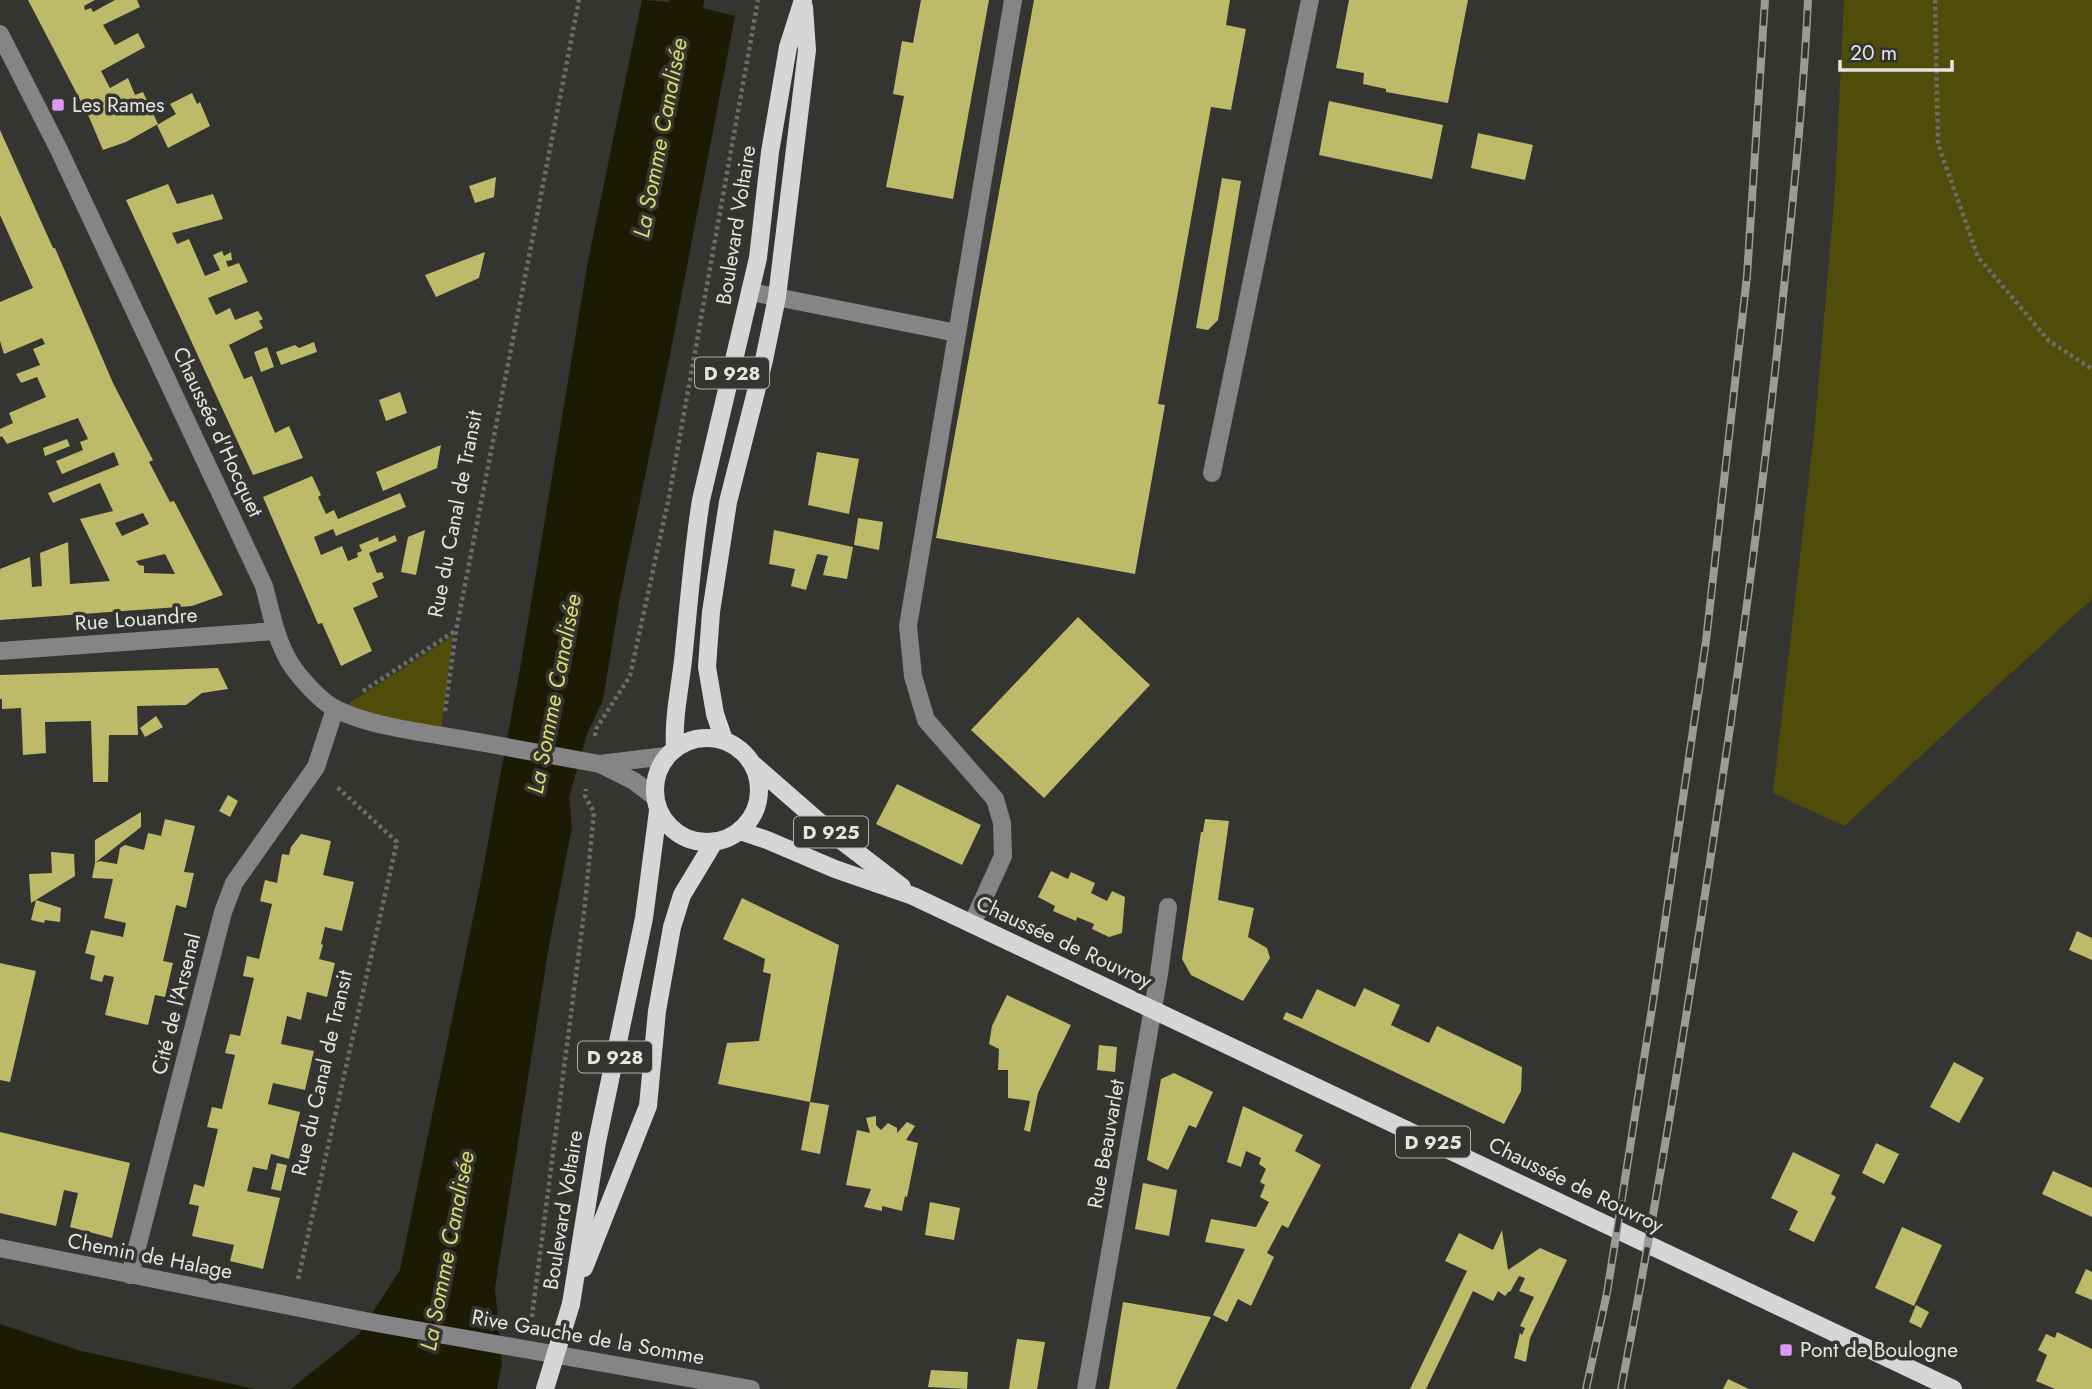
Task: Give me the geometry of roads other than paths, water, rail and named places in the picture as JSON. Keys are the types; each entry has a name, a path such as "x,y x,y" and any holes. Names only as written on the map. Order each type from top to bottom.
{"main road":[{"name":"Boulevard Voltaire","path":"671,752 701,500 758,258 769,152 788,47 803,0"},
{"name":"Boulevard Voltaire","path":"724,740 715,714 707,667 710,612 727,502 778,298 807,50 803,0"},
{"path":"698,738 724,740 735,745 752,763 760,792 757,807 750,821 732,837 714,842 697,842 668,825 657,804 657,776 671,752 698,738"},
{"name":"Chaussée de Rouvroy","path":"752,763 833,834 913,896"},
{"name":"Boulevard Voltaire","path":"571,1304 597,1142 644,918 657,804"},
{"name":"Chaussée de Rouvroy","path":"740,831 791,849 835,869 913,896 1953,1389"},
{"name":"Boulevard Voltaire","path":"571,1304 648,1106 657,1012 672,927 682,895 714,842"},
{"name":"D 928","path":"545,1389 571,1304"}],"street":[{"path":"972,924 1003,856 1002,823 995,799 926,720 913,677 908,626 1013,0"},
{"path":"1212,473 1310,0"},
{"name":"Chaussée d'Hocquet","path":"0,34 59,150 247,549 264,586 276,631 289,662 306,683 335,709 375,723 600,764"},
{"path":"751,292 957,333"},
{"name":"Rue Louandre","path":"0,651 276,631"},
{"name":"Cité de l'Arsenal","path":"130,1275 230,892 316,767 335,709"},
{"path":"600,764 671,752"},
{"path":"600,764 634,781 657,804"},
{"name":"Rue Beauvarlet","path":"1086,1389 1153,1009 1168,907"},
{"name":"Chemin de Halage","path":"0,1248 292,1307"},
{"name":"Rive Gauche de la Somme","path":"292,1307 751,1389"}],"water":[{"name":"La Somme Canalisée","path":"642,0 704,0 703,8 735,16 620,597 603,700 587,734 569,797 572,827 549,945 495,1288 502,1363 497,1389 291,1389 359,1334 400,1270 481,880 522,658 588,261"},
{"path":"0,1324 81,1351 255,1389 0,1389"}],"railway":[{"path":"1586,1389 1607,1293 1706,641 1747,276 1765,0"},
{"path":"1621,1389 1680,1056 1745,620 1789,237 1808,0"}],"place":[{"name":"Les Rames","path":"58,105"},
{"name":"Pont de Boulogne","path":"1786,1350"}]}
